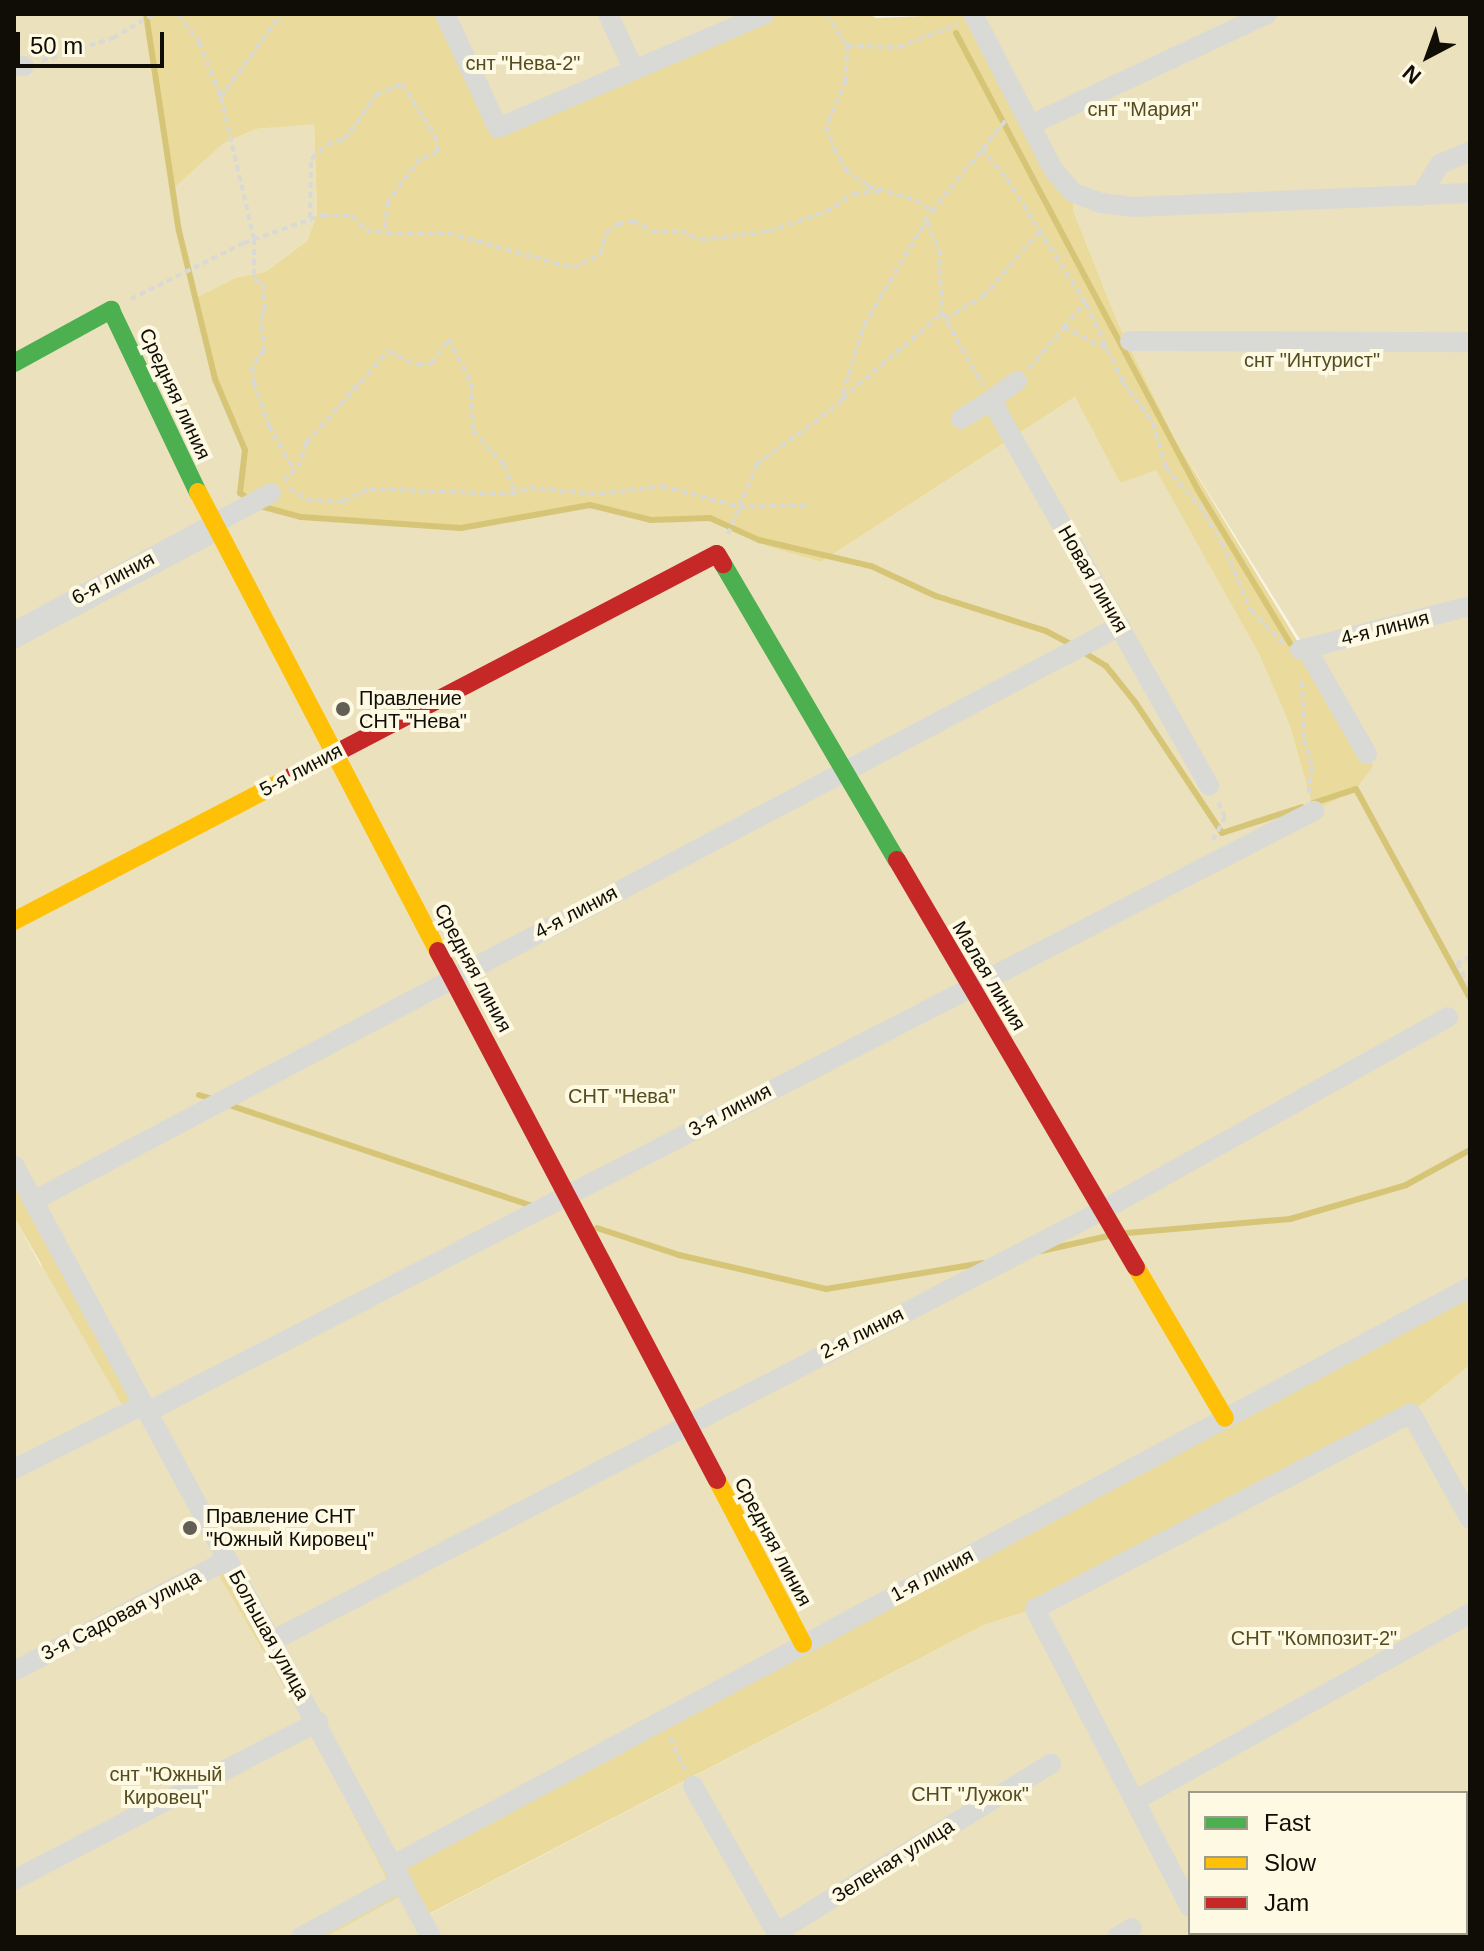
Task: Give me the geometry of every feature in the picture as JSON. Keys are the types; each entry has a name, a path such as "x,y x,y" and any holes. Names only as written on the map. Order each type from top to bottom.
{"street":[{"path":"445,14 498,128 765,14"},
{"path":"608,14 634,70"},
{"path":"1030,125 1267,14"},
{"path":"974,16 1030,125 1072,192 1101,203 1133,207 1470,193"},
{"path":"1420,196 1440,164 1470,151"},
{"path":"14,363 111,310"},
{"name":"Средняя линия","path":"111,310 216,530 332,753 454,976 684,1424 803,1644"},
{"path":"1130,341 1470,342"},
{"path":"961,419 1017,381"},
{"name":"Новая линия","path":"991,400 1209,786"},
{"name":"6-я линия","path":"14,632 216,530 266,495"},
{"name":"5-я линия","path":"14,921 717,554"},
{"name":"Малая линия","path":"717,554 968,987 1109,1216 1225,1418"},
{"name":"4-я линия","path":"1303,649 1470,606"},
{"name":"4-я линия","path":"33,1201 1120,626"},
{"path":"1303,649 1367,754"},
{"name":"3-я линия","path":"14,1469 145,1408 567,1198 968,987 1314,811"},
{"name":"2-я линия","path":"272,1641 684,1424 1109,1216 1448,1017"},
{"name":"Большая улица","path":"14,1168 318,1722 431,1937"},
{"name":"1-я линия","path":"301,1937 399,1873 661,1720 1470,1287"},
{"path":"1188,1903 1035,1609 1411,1413 1470,1519"},
{"name":"3-я Садовая улица","path":"14,1671 227,1560"},
{"path":"1136,1800 1470,1613"},
{"path":"14,1880 318,1722"},
{"name":"Зеленая улица","path":"778,1935 1051,1764"},
{"path":"693,1786 778,1935"}],"lane":[{"path":"14,644 216,530"}],"path":[{"path":"19,66 113,38 154,14"},
{"path":"178,14 199,42 221,97 254,239 254,279 263,284 264,350 252,367 254,383 269,426 295,471"},
{"path":"221,97 281,14"},
{"path":"826,14 847,46 846,80 826,127 846,170 879,191 916,200 932,211"},
{"path":"847,46 899,47 974,16"},
{"path":"310,219 311,159 327,144 345,139 376,95 402,84 435,135 438,152 420,159 388,201 384,233"},
{"path":"842,399 864,325 932,211 1005,121"},
{"path":"982,149 1007,179 1038,233 1049,242 1085,302 1123,382 1153,423 1166,468 1215,530 1251,610 1281,643 1303,649 1304,740 1312,767 1306,790"},
{"path":"111,310 204,261 310,219 352,215 366,230 448,233 573,268 601,254 606,233 618,224 633,221 652,231 715,238 769,231 826,212 853,194 879,191"},
{"path":"927,222 939,250 942,313 991,400"},
{"path":"945,319 983,297 1038,233"},
{"path":"1017,381 1085,302"},
{"path":"734,523 757,464 859,389 922,335 929,319 942,313"},
{"path":"1064,327 1109,350"},
{"path":"266,495 295,471 307,442 388,351 417,365 432,363 449,339 471,383 473,431 504,465 515,492"},
{"path":"266,495 344,501 369,489 515,492 530,488 599,494 662,486 740,507 806,505"},
{"path":"1212,842 1225,817"},
{"path":"1470,957 1457,963 1470,988"},
{"path":"661,1720 693,1786"}],"green space":[{"name":"СНТ \"Нева\"","path":"14,14 144,14 172,190 224,143 256,129 314,123 317,214 307,241 265,272 238,277 224,407 245,450 246,468 308,518 480,528 590,505 651,520 710,518 769,547 821,562 1075,397 1120,483 1156,469 1259,654 1290,726 1314,810 1314,662 1176,441 1118,323 1073,210 1073,194 973,14 1470,14 1470,1287 393,1861 215,1568 313,1737 391,1888 301,1937 14,1937 14,1217 42,1268 14,1165"},
{"name":"снт \"Нева-2\"","path":"445,14 765,14 498,128"},
{"path":"1470,1365 1470,1937 326,1937 408,1891 422,1918 984,1625 1035,1609 1411,1413"}],"shaded area":[{"path":"144,14 445,14 498,127 765,14 869,14 876,18 973,14 1073,194 1073,210 1118,323 1176,441 1373,766 1356,789 1314,811 1290,726 1259,654 1156,470 1120,483 1075,397 821,562 769,547 710,518 651,520 590,505 480,528 308,518 269,509 240,493 245,450 224,407 196,298 238,277 265,272 307,241 317,214 314,124 256,129 224,143 172,190"},
{"path":"14,1165 142,1401 125,1410 14,1217"},
{"path":"1470,1287 1470,1365 1411,1413 1035,1609 984,1625 421,1918 408,1892 326,1937 301,1937 391,1888 313,1737 214,1567 229,1564 393,1861"}],"waterway":[{"path":"146,14 179,231 215,379 245,450 240,493 251,501"},
{"path":"956,33 1198,490 1290,643"},
{"path":"260,506 301,517 461,528 590,505 651,520 710,518 759,540 871,566 936,596 1046,631 1070,644"},
{"path":"1085,653 1106,666 1135,702 1222,833 1302,807"},
{"path":"1313,803 1356,789 1470,998"},
{"path":"199,1095 215,1100"},
{"path":"229,1105 533,1206"},
{"path":"1127,1233 1290,1219 1406,1185 1470,1150"},
{"path":"597,1228 679,1255 826,1289 983,1263"},
{"path":"1041,1251 1108,1236"}],"traffic: fast":[{"path":"14,363 111,310 198,492"},
{"path":"723,564 897,860"}],"traffic: slow":[{"path":"198,492 438,951"},
{"path":"14,921 292,776"},
{"path":"1136,1267 1225,1418"},
{"path":"717,1480 803,1644"}],"traffic: jam":[{"path":"292,776 717,554 723,564"},
{"path":"897,860 1136,1267"},
{"path":"438,951 717,1480"}],"place":[{"name":"Правление СНТ \"Нева\"","path":"343,709"},
{"name":"Правление СНТ \"Южный Кировец\"","path":"190,1528"}],"park label":[{"name":"снт \"Мария\"","path":"1143,109"},
{"name":"снт \"Интурист\"","path":"1312,360"},
{"name":"СНТ \"Композит-2\"","path":"1314,1638"},
{"name":"снт \"Южный Кировец\"","path":"166,1786"},
{"name":"СНТ \"Лужок\"","path":"970,1794"}]}
